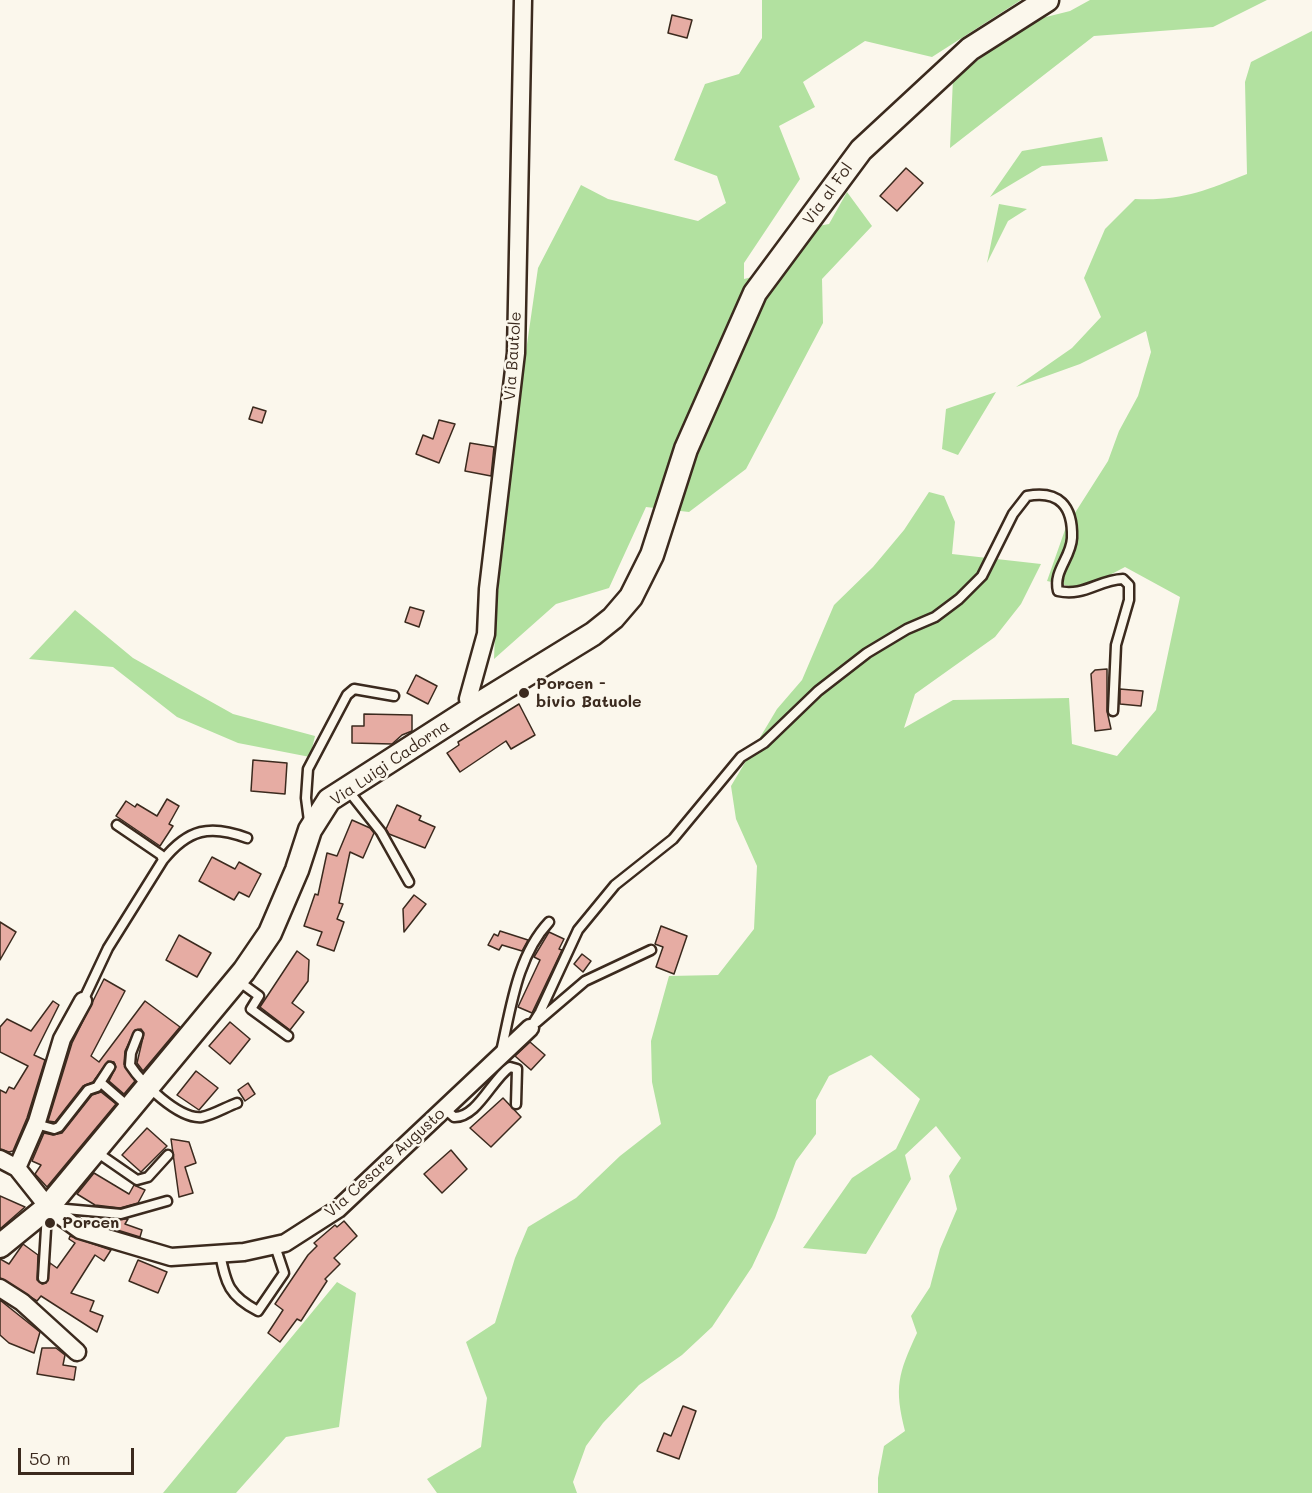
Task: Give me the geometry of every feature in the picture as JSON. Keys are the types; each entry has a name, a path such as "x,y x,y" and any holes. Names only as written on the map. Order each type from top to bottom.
{"street":[{"name":"Via Bautole","path":"474,707 468,699 486,634 488,589 516,353 524,0"},
{"name":"Via al Fol","path":"686,449 755,293 861,150 970,49 1047,0"},
{"name":"Via Luigi Cadorna","path":"0,1246 48,1207 237,980 270,933 297,870 310,831 329,800 593,634 614,618 631,597 652,555 686,449"},
{"path":"0,1159 17,1168 36,1124 62,1039 83,1001"},
{"name":"Via Cesare Augusto","path":"17,1168 48,1207 80,1230 171,1257 220,1254 285,1244 338,1209 530,1028"},
{"path":"0,1287 22,1302 77,1352"}],"lane":[{"path":"530,1028 540,1012 578,930 615,885 673,839 741,757 764,742 818,691 867,653 907,628 934,617 959,600 982,576 1013,514 1028,496 1045,492 1060,499 1068,512 1072,539 1056,576 1058,591 1072,594 1111,579 1123,579 1128,585 1129,600 1116,645 1113,711"},
{"path":"310,831 306,798 309,769 347,695 354,689 394,696"},
{"path":"347,788 381,831 409,882"},
{"path":"117,825 161,855 163,860"},
{"path":"83,1001 108,948 174,846 188,836 207,830 233,833 246,838"},
{"path":"500,1055 518,979 538,933 549,922"},
{"path":"530,1028 585,981 651,950"},
{"path":"237,980 259,996 251,1009 288,1036"},
{"path":"138,1035 131,1053 130,1065 148,1086 181,1112 194,1117 203,1117 237,1103"},
{"path":"36,1124 54,1129 59,1127 88,1090 97,1087 110,1067"},
{"path":"446,1109 454,1117 460,1118 475,1107 510,1067 517,1070 516,1104"},
{"path":"100,1082 130,1108"},
{"path":"94,1151 137,1180 148,1177 168,1155"},
{"path":"43,1278 48,1207 121,1214 167,1201"},
{"path":"220,1254 230,1290 240,1302 258,1311 284,1273 275,1246"}],"green space":[{"path":"762,0 1021,0 932,57 865,41 803,82 815,107 779,126 800,179 744,263 744,279 782,270 818,226 829,224 847,192 872,226 822,279 823,323 746,469 689,512 646,507 609,588 556,604 494,659 496,609 523,372 538,268 581,185 608,199 698,221 726,203 717,176 674,160 705,84 739,74 762,38"},
{"path":"1090,0 1267,0 1213,27 1094,36 950,148 953,78 1034,20 1070,11"},
{"path":"1312,31 1312,1493 878,1493 878,1478 884,1446 905,1431 899,1391 902,1370 917,1333 911,1316 930,1287 940,1249 957,1209 949,1176 961,1158 936,1126 905,1155 911,1179 866,1254 803,1248 852,1178 896,1149 920,1099 871,1055 829,1076 816,1100 816,1134 796,1161 775,1218 752,1267 712,1327 682,1355 639,1385 603,1423 586,1446 573,1482 577,1493 437,1493 427,1479 481,1447 487,1398 466,1342 495,1323 515,1258 528,1227 576,1198 620,1156 661,1124 652,1082 651,1041 669,976 718,975 754,929 757,866 736,819 731,786 777,709 802,680 834,605 873,567 904,530 929,492 944,496 955,522 952,554 1041,564 1021,604 995,637 915,694 904,728 953,700 1069,698 1072,744 1117,756 1156,710 1180,597 1125,567 1083,589 1047,581 1066,527 1108,461 1119,431 1138,396 1151,352 1146,331 1080,364 1016,387 1072,348 1101,317 1084,278 1105,229 1135,199 1192,194 1247,174 1245,82 1251,62"},
{"path":"1102,137 1108,161 1042,166 990,197 1022,151"},
{"path":"999,204 1027,209 1008,221 987,263"},
{"path":"996,392 958,455 942,449 946,409"},
{"path":"75,610 133,658 233,714 315,736 310,757 238,743 177,717 113,667 29,659"},
{"path":"337,1282 356,1293 339,1427 286,1437 236,1493 163,1493"}],"building":[{"path":"672,15 692,20 687,38 668,33"},
{"path":"906,168 923,183 897,211 880,196"},
{"path":"253,407 266,411 262,423 249,419"},
{"path":"439,420 455,424 439,463 416,454 423,435 433,439"},
{"path":"470,443 494,447 491,476 465,471"},
{"path":"410,607 424,611 419,627 405,622"},
{"path":"1107,669 1107,711 1111,729 1095,731 1091,674 1095,670"},
{"path":"416,675 437,686 428,704 407,693"},
{"path":"1120,689 1143,691 1141,706 1120,704"},
{"path":"519,704 535,735 511,749 506,741 460,772 447,753 459,745 458,742"},
{"path":"364,714 412,715 412,731 402,735 392,744 352,743 352,726 364,726"},
{"path":"253,760 287,763 285,794 251,791"},
{"path":"167,799 179,806 169,824 173,826 160,846 116,816 126,801 135,807 137,804 157,816"},
{"path":"397,805 421,816 419,820 435,827 425,848 389,834 386,829"},
{"path":"352,820 370,828 374,833 363,858 350,852 339,903 343,904 337,919 344,922 334,951 317,945 322,932 304,926 315,894 318,895 327,853 337,856"},
{"path":"212,857 235,869 239,862 261,874 249,897 239,892 234,900 199,881"},
{"path":"414,895 426,904 404,932 403,909"},
{"path":"0,922 16,932 0,960"},
{"path":"661,926 687,936 674,974 656,967 663,947 655,944"},
{"path":"500,931 528,940 522,951 502,945 499,950 488,945 494,934 498,936"},
{"path":"549,932 564,939 559,949 562,950 532,1013 518,1007 540,960 534,957"},
{"path":"179,935 211,953 197,977 166,960"},
{"path":"297,951 309,960 308,981 292,1003 304,1012 290,1030 260,1007"},
{"path":"582,954 591,961 583,972 574,964"},
{"path":"104,979 125,991 91,1056 99,1062 145,1001 180,1027 143,1071 137,1063 144,1033 141,1029 135,1030 125,1051 124,1064 135,1081 124,1094 109,1081 116,1067 114,1062 108,1061 93,1082 83,1086 55,1122 48,1121 72,1043"},
{"path":"53,1001 59,1005 34,1055 45,1060 27,1118 13,1151 9,1152 0,1149 0,1090 6,1093 9,1087 14,1089 28,1066 0,1052 0,1027 7,1019 31,1031"},
{"path":"230,1022 250,1039 230,1064 209,1046"},
{"path":"530,1042 545,1055 531,1070 515,1056"},
{"path":"196,1071 218,1088 199,1110 177,1095"},
{"path":"248,1083 255,1094 245,1101 238,1090"},
{"path":"101,1092 116,1104 47,1187 35,1174 41,1165 32,1161 44,1133 53,1135 62,1133 92,1095"},
{"path":"503,1098 521,1117 491,1147 470,1128"},
{"path":"147,1128 167,1146 141,1172 122,1155"},
{"path":"171,1139 189,1142 196,1163 185,1167 193,1193 179,1197"},
{"path":"451,1150 467,1169 442,1193 424,1174"},
{"path":"94,1173 129,1194 134,1185 145,1190 138,1203 120,1208 95,1205 77,1194"},
{"path":"0,1196 25,1207 0,1229"},
{"path":"103,1219 128,1219 125,1224 142,1230 140,1237 101,1225"},
{"path":"344,1221 357,1236 334,1258 340,1264 325,1279 327,1281 301,1321 297,1319 280,1342 268,1333 283,1310 275,1304 308,1255 317,1246 314,1243 335,1225 337,1227"},
{"path":"70,1236 111,1250 104,1261 95,1255 71,1293 94,1301 90,1311 103,1316 97,1332 41,1296 37,1301 0,1278 0,1259 9,1264 23,1244 38,1255 37,1280 42,1284 46,1283 50,1263 57,1268 75,1243 69,1239"},
{"path":"138,1260 167,1272 158,1293 129,1281"},
{"path":"0,1300 40,1332 34,1353 9,1343 0,1335"},
{"path":"42,1348 56,1348 65,1355 63,1365 76,1367 74,1380 37,1374"},
{"path":"683,1406 696,1411 679,1459 657,1451 664,1433 671,1436"}],"place":[{"name":"Porcen - bivio Batuole","path":"524,693"},
{"name":"Porcen","path":"50,1223"}]}
